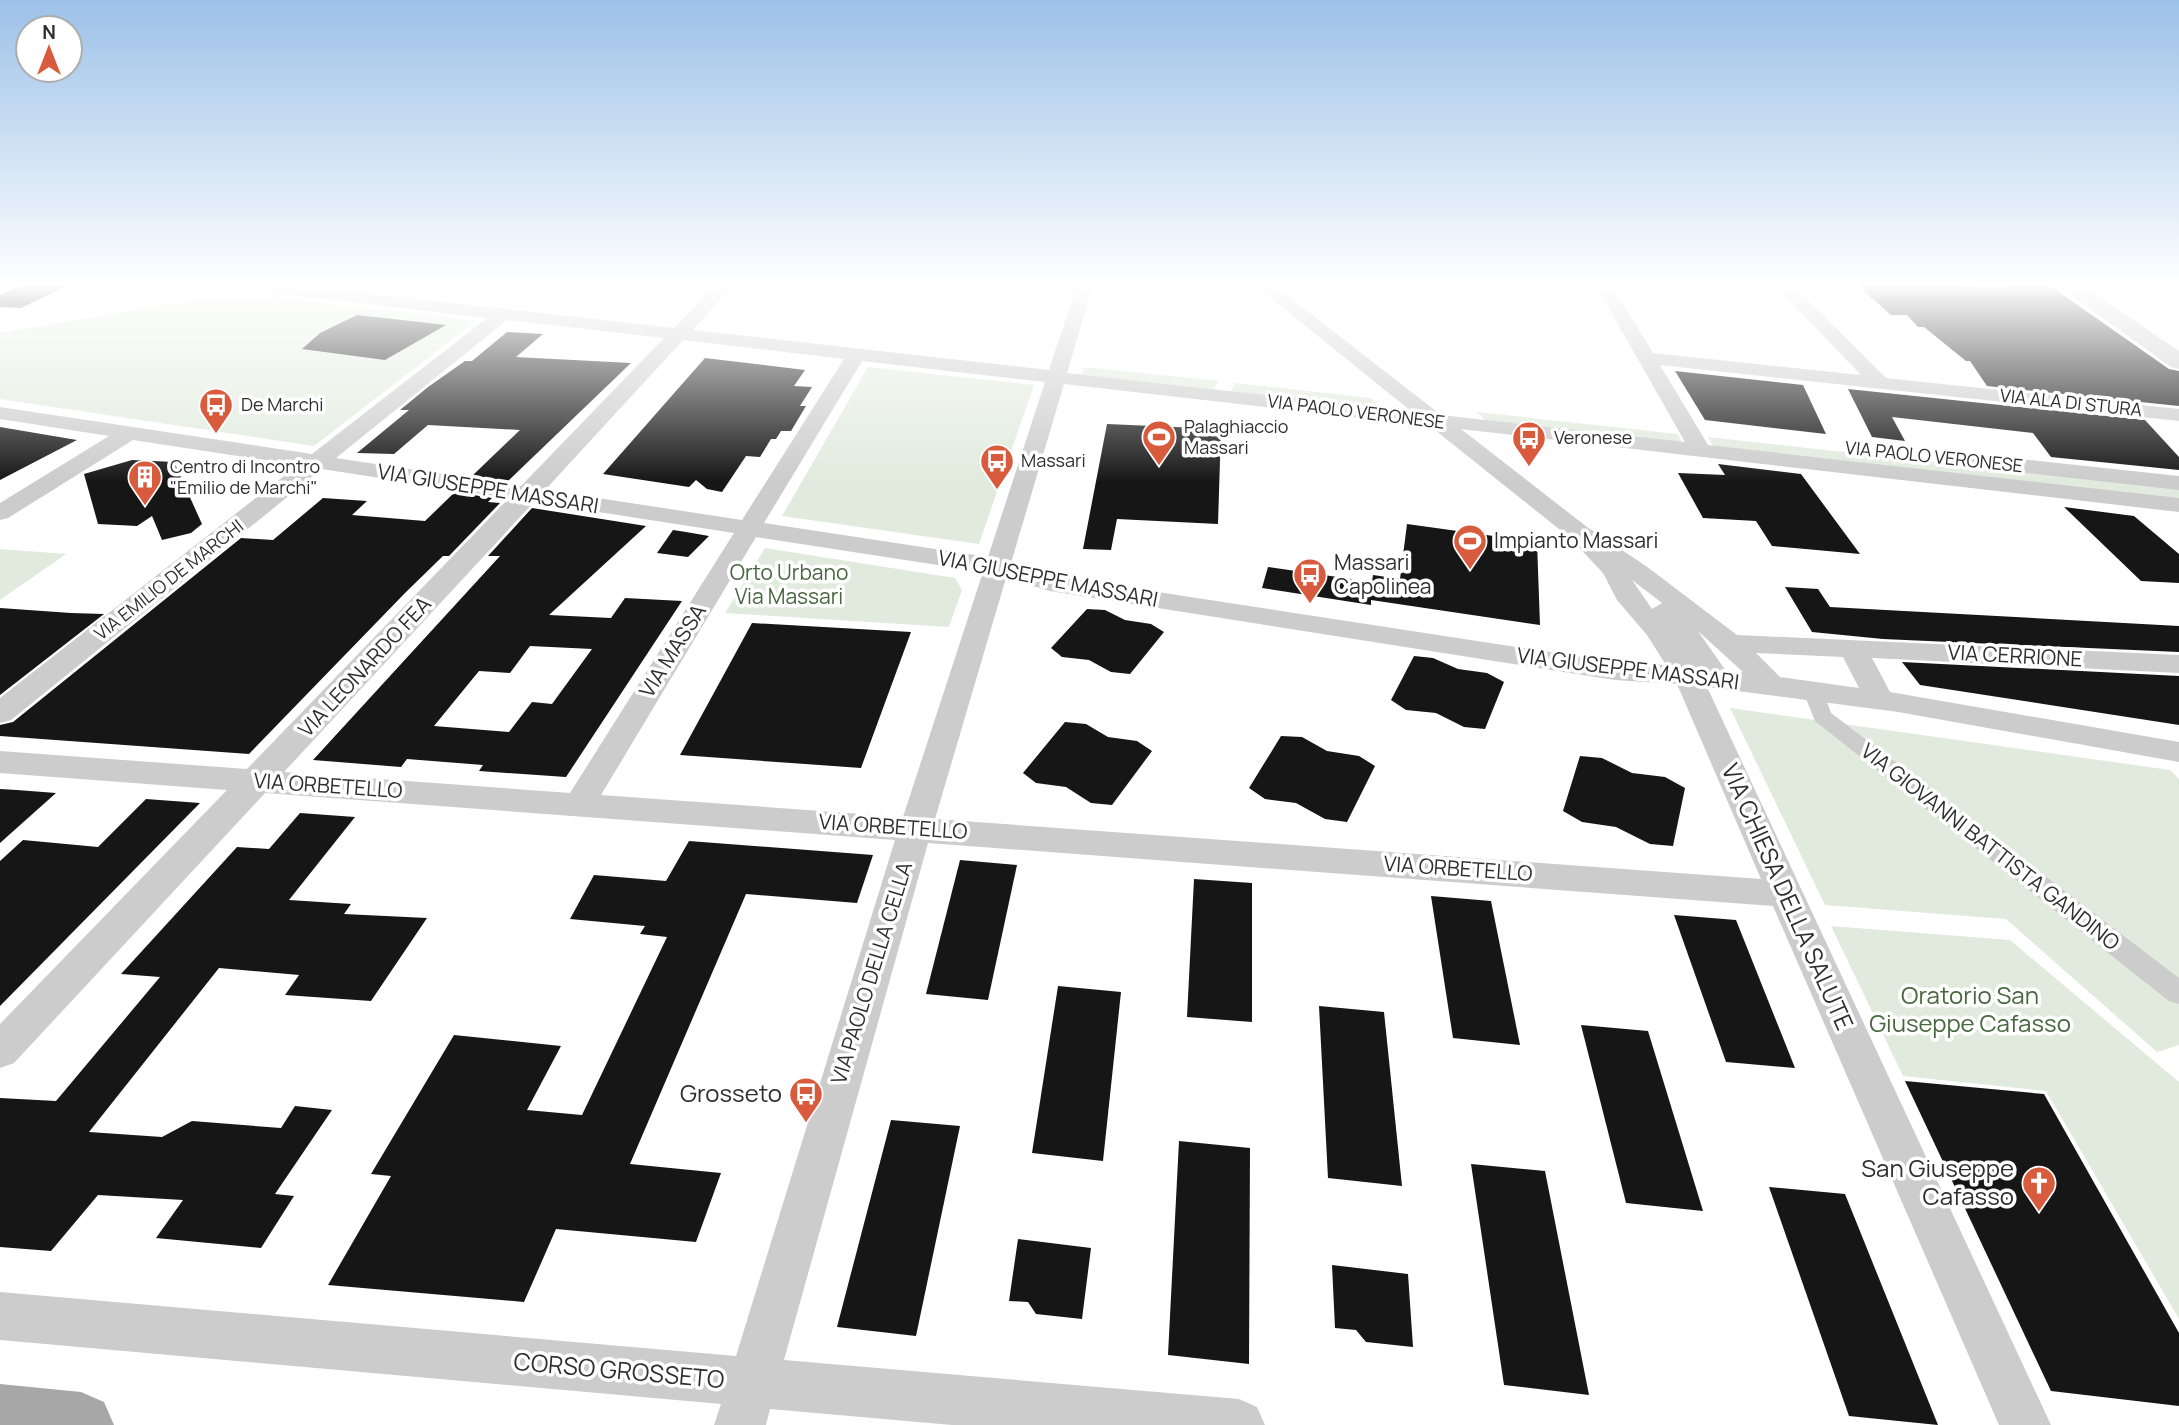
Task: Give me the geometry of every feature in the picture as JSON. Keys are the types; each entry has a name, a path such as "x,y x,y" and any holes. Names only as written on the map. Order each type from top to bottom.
{"main road":[{"path":"0,1417 81,1425"}],"street":[{"name":"VIA EMILIO DE MARCHI","path":"0,713 460,348"},
{"name":"VIA LEONARDO FEA","path":"0,1051 667,348"},
{"name":"VIA PAOLO VERONESE","path":"792,348 855,356 1060,369 1224,387 1438,423 2179,505"},
{"name":"VIA PAOLO DELLA CELLA","path":"746,1404 915,829 995,566 1066,348"},
{"path":"1343,348 1578,532 1637,571 1730,643 1772,685"},
{"path":"1642,348 1701,451"},
{"path":"1846,348 1879,382"},
{"path":"2159,348 2179,362"},
{"name":"VIA MASSA","path":"579,804 855,356"},
{"name":"VIA ALA DI STURA","path":"1648,358 2179,415"},
{"name":"VIA PAOLO VERONESE","path":"1224,387 1365,391 1407,399 2179,483"},
{"name":"VIA GIUSEPPE MASSARI","path":"0,413 995,566 1049,583 1077,588 1615,671 1702,677 1813,691 2179,752"},
{"path":"1487,459 1527,432"},
{"path":"0,513 129,433"},
{"name":"VIA CHIESA DELLA SALUTE","path":"1578,532 1614,570 1676,623 1707,660 1702,677 1786,894 2025,1425"},
{"name":"VIA CERRIONE","path":"1730,643 2179,664"},
{"path":"1852,647 1880,701"},
{"name":"VIA GIOVANNI BATTISTA GANDINO","path":"1813,691 1822,716 2179,993"},
{"name":"VIA ORBETELLO","path":"0,762 1786,894"},
{"name":"CORSO GROSSETO","path":"0,1316 746,1404 1238,1425"}],"green space":[{"path":"0,348 440,348 314,446 0,399"},
{"path":"868,367 1034,385 979,544 782,516"},
{"path":"1084,367 1218,381 1214,389 1082,375"},
{"path":"1235,383 1371,398 1383,409 1231,392"},
{"path":"1477,412 1678,434 1682,443 1486,421"},
{"path":"1708,437 2179,489 2179,499 1713,446"},
{"name":"Orto Urbano Via Massari","path":"765,548 955,578 962,590 949,627 725,613"},
{"path":"0,549 66,554 0,600"},
{"path":"1730,708 2170,770 2179,779 2179,1045 2157,1052 2006,919 1825,905"},
{"name":"Oratorio San Giuseppe Cafasso","path":"1831,926 2010,940 2179,1082 2179,1319 2046,1091 1903,1076"}],"building":[{"path":"303,348 405,348 385,360"},
{"path":"487,348 526,348 516,357 631,363 508,481 472,476 520,430 428,425 394,454 357,453 409,410 400,410 428,387 465,361 472,361"},
{"path":"1951,348 2140,348 2169,369 2179,371 2179,406 1987,386 1970,361 1966,361"},
{"path":"705,358 805,370 794,386 812,387 800,406 806,406 791,431 781,431 776,439 771,439 760,457 746,456 722,492 707,489 696,480 689,487 603,474"},
{"path":"1675,371 1803,385 1826,434 1705,420"},
{"path":"1848,389 2145,420 2179,457 2179,470 2051,457 2033,433 1892,417 1905,441 1872,437"},
{"name":"Palaghiaccio Massari","path":"1107,424 1221,429 1218,524 1117,519 1111,550 1083,549"},
{"path":"0,427 77,440 0,480"},
{"name":"Centro di Incontro \"Emilio de Marchi\"","path":"132,460 174,462 202,524 191,533 162,540 152,516 137,526 98,524 84,474"},
{"path":"1718,464 1801,474 1860,554 1772,546 1756,521 1703,518 1678,473 1725,475"},
{"path":"455,492 492,498 488,502 500,503 449,556 443,556 406,592 249,754 0,736 0,725 13,722 241,538 273,540 323,498 367,501 352,515 425,521"},
{"path":"2064,507 2134,516 2179,554 2179,583 2141,581"},
{"path":"532,508 646,526 549,615 611,618 625,598 682,601 566,777 479,771 483,765 407,759 401,767 313,760 500,556 488,556","holes":["530,646 592,649 552,704 532,702 509,732 434,726 479,671 510,673"]},
{"name":"Impianto Massari","path":"1407,524 1537,542 1540,625 1371,600 1371,605 1262,588 1268,567 1372,582 1373,575 1400,579"},
{"path":"673,530 709,536 688,557 657,553"},
{"path":"1785,587 1818,589 1830,607 2179,626 2179,652 1883,639 1812,632"},
{"path":"0,608 71,613 104,614 0,695"},
{"path":"1087,609 1105,610 1125,620 1151,624 1164,632 1130,674 1111,672 1089,660 1062,657 1051,648"},
{"path":"752,623 911,632 861,768 680,755"},
{"path":"1414,656 1433,658 1458,669 1487,673 1504,682 1485,729 1464,727 1436,713 1406,710 1391,700"},
{"path":"1902,662 2179,676 2179,725 1920,685"},
{"path":"1065,722 1086,724 1108,737 1137,741 1152,751 1112,805 1091,803 1066,787 1036,783 1023,773"},
{"path":"1281,736 1302,737 1327,751 1359,756 1375,766 1347,822 1325,819 1296,803 1265,799 1249,788"},
{"path":"1580,756 1602,758 1632,773 1665,777 1685,788 1673,846 1650,844 1616,827 1582,822 1563,811"},
{"path":"0,789 17,790 56,793 0,843"},
{"path":"146,799 200,803 0,1006 0,861 23,840 98,847"},
{"path":"300,813 355,817 289,900 351,904 344,914 427,918 371,1001 285,995 299,975 219,968 89,1132 162,1137 192,1121 281,1128 295,1106 332,1110 275,1194 294,1196 261,1248 156,1238 183,1200 98,1195 51,1251 0,1247 0,1098 56,1101 160,977 121,974 237,847 269,849"},
{"path":"689,841 873,855 857,903 746,894 630,1164 721,1173 696,1242 556,1229 524,1302 328,1285 391,1176 371,1174 454,1035 561,1046 527,1110 582,1115 667,937 640,934 645,926 570,919 594,875 666,881"},
{"path":"960,860 1017,865 988,1000 926,994"},
{"path":"1194,879 1252,883 1252,1022 1187,1017"},
{"path":"1431,896 1491,901 1520,1045 1453,1038"},
{"path":"1674,915 1736,920 1795,1068 1726,1062"},
{"path":"1058,986 1121,992 1103,1161 1032,1153"},
{"path":"1319,1006 1384,1012 1402,1186 1328,1178"},
{"path":"1581,1025 1648,1031 1703,1211 1626,1203"},
{"name":"San Giuseppe Cafasso","path":"1905,1081 2044,1094 2179,1333 2179,1406 2051,1391"},
{"path":"891,1120 960,1126 916,1336 837,1327"},
{"path":"1179,1141 1250,1148 1249,1364 1168,1355"},
{"path":"1471,1164 1545,1171 1589,1395 1504,1385"},
{"path":"1769,1187 1845,1194 1938,1425 1849,1416"},
{"path":"1018,1239 1091,1248 1082,1319 1036,1314 1028,1302 1009,1301"},
{"path":"1332,1265 1408,1274 1413,1347 1366,1342 1356,1330 1335,1328"}],"place":[{"name":"De Marchi","path":"216,435"},
{"name":"Palaghiaccio Massari","path":"1159,467"},
{"name":"Veronese","path":"1529,468"},
{"name":"Massari","path":"997,491"},
{"name":"Centro di Incontro \"Emilio de Marchi\"","path":"145,507"},
{"name":"Impianto Massari","path":"1470,571"},
{"name":"Massari Capolinea","path":"1310,605"},
{"name":"Grosseto","path":"806,1124"},
{"name":"San Giuseppe Cafasso","path":"2039,1213"}]}
